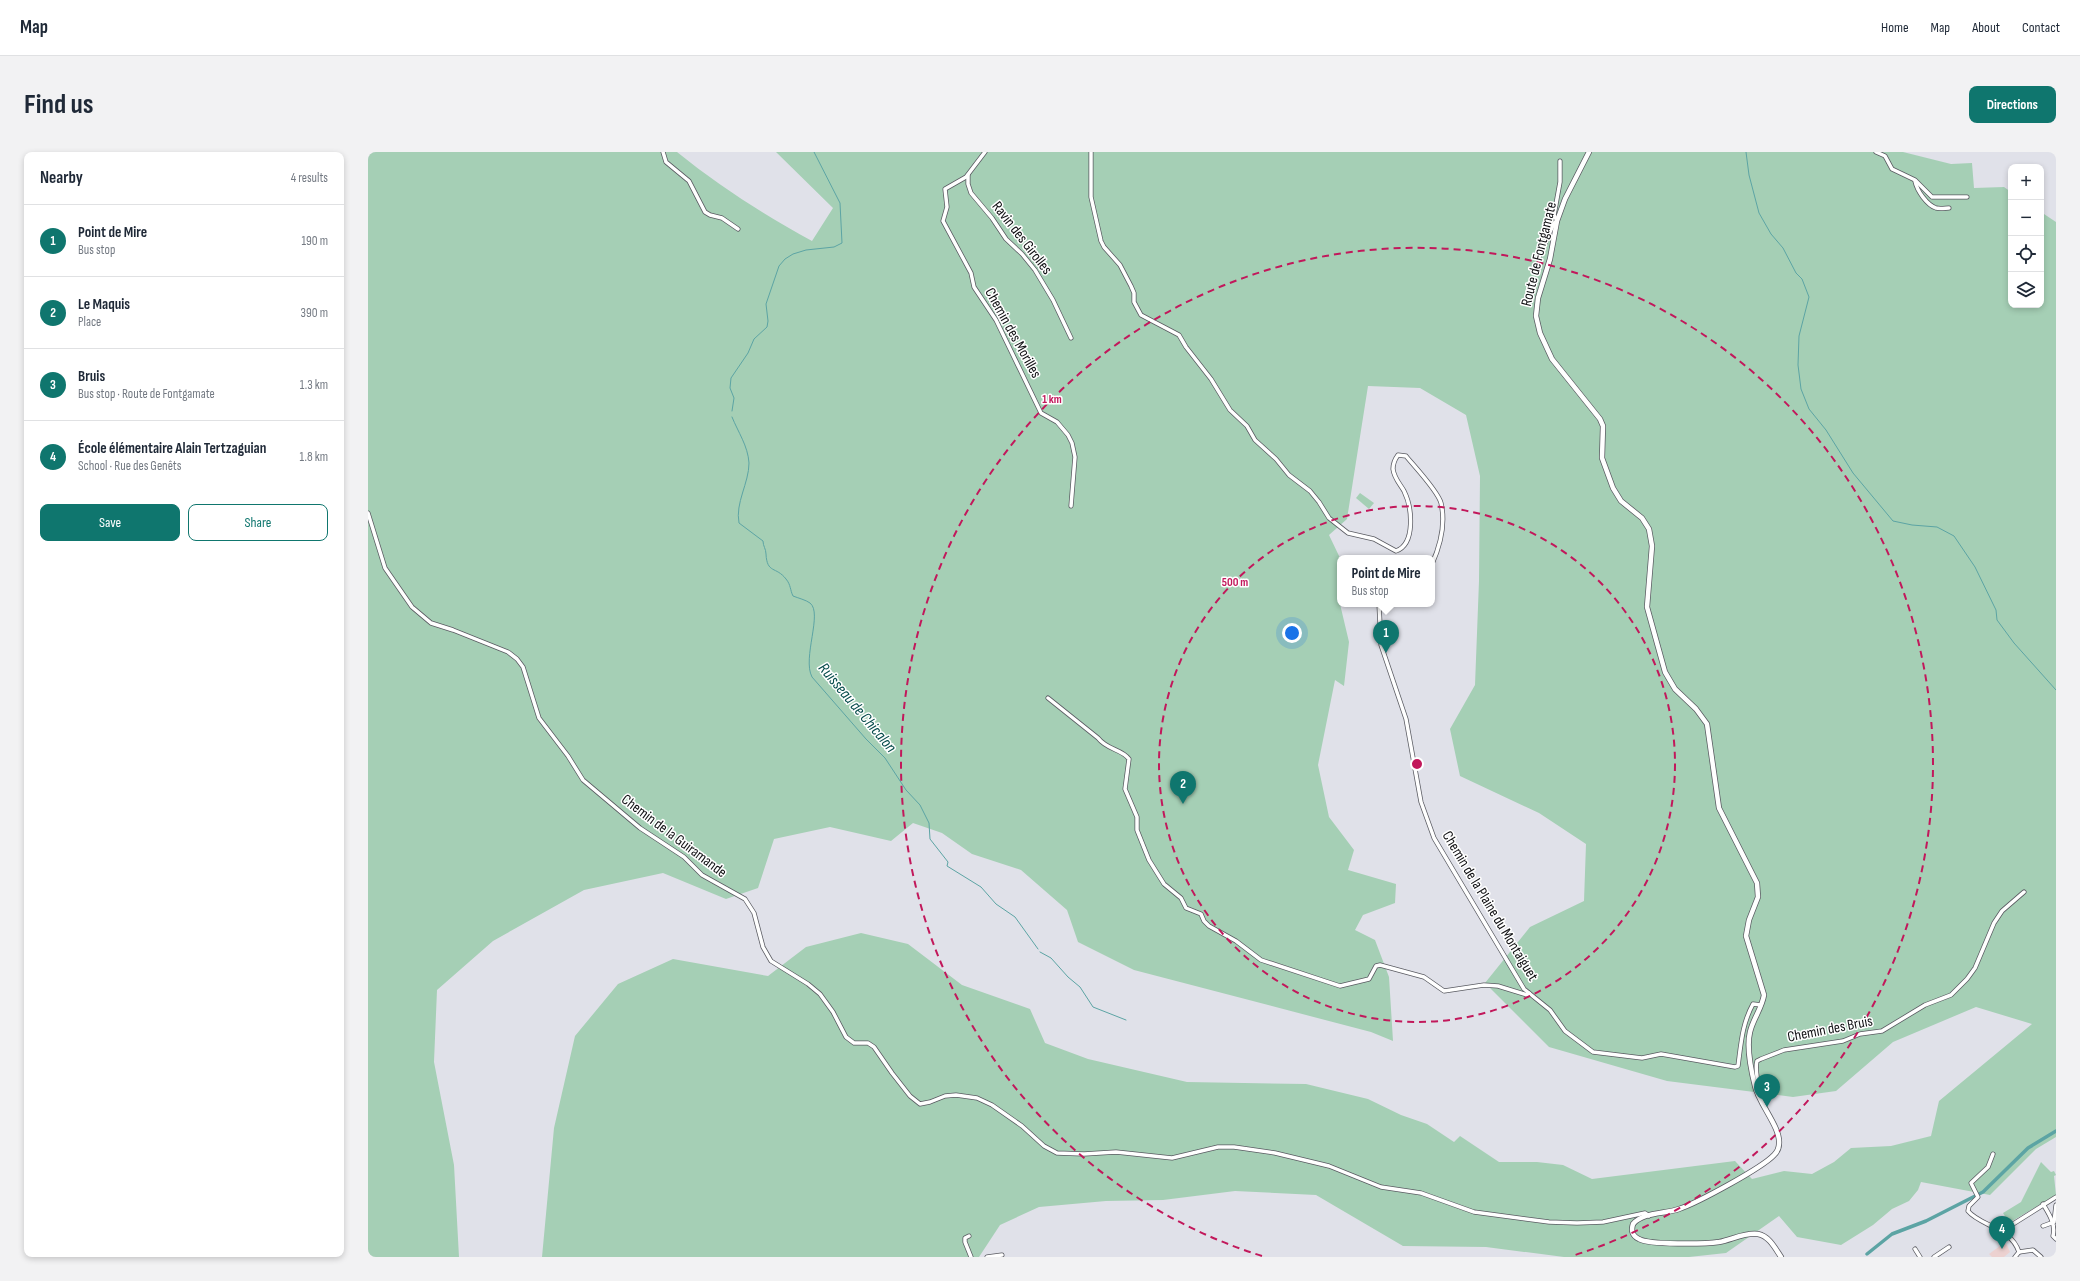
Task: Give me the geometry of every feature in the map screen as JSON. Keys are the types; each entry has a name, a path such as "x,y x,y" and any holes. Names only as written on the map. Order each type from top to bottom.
{"street":[{"path":"662,152 666,162 689,181 705,212 722,218 738,229"},
{"path":"968,175 985,152"},
{"path":"1091,152 1091,197 1101,240 1104,247 1120,265 1134,293 1134,302 1141,316 1180,335 1186,347 1211,379 1230,410 1247,426 1255,440 1289,475 1310,491 1329,518 1348,534 1374,539 1396,551 1402,549 1407,543 1410,533 1410,521 1407,497 1393,470 1394,461 1398,455 1406,456 1441,503 1440,547 1435,558"},
{"name":"Route de Fontgamate","path":"1589,152 1564,199 1557,221 1550,258 1536,307 1537,325 1543,342 1555,363 1600,419 1603,426 1602,458 1612,488 1621,501 1642,518 1650,529 1652,546 1648,607 1666,672 1675,689 1696,709 1708,724 1719,808 1757,883 1758,897 1749,920 1746,936 1750,953 1763,987 1764,995 1752,1024 1749,1039 1751,1064 1758,1096 1779,1137 1778,1150 1762,1164 1695,1203 1668,1213 1641,1218 1633,1224"},
{"path":"1876,152 1885,156 1892,169 1915,180 1932,197 1967,197"},
{"path":"1539,257 1554,224 1557,221 1554,215 1560,182 1560,162"},
{"name":"Chemin des Morilles","path":"968,175 958,183 946,188 944,191 947,207 943,221 971,273 974,287 996,320 1041,413 1056,422 1068,435 1072,443 1075,457 1071,506"},
{"name":"Ravin des Girolles","path":"968,175 968,184 971,193 992,218 1006,239 1022,254 1035,270 1052,300 1070,338"},
{"path":"1915,180 1916,187 1923,197 1936,208 1949,208"},
{"name":"Chemin de la Guiramande","path":"368,513 385,568 412,607 431,623 487,644 517,658 523,667 539,718 568,756 583,780 640,828 684,857 702,875 744,899 754,913 763,947 771,961 808,984 820,994 833,1012 846,1037 854,1043 868,1043 874,1046 910,1096 920,1104 945,1096 956,1095 977,1098 998,1109 1022,1126 1044,1146 1057,1153 1084,1154 1116,1152 1172,1158 1218,1147 1234,1147 1275,1153 1329,1166 1381,1187 1421,1193 1474,1212 1566,1223 1595,1223 1645,1213 1650,1216"},
{"name":"Chemin de la Plaine du Montaiguet","path":"1379,607 1381,645 1406,719 1426,821 1434,838 1495,944 1524,989 1550,1010 1565,1031 1593,1052 1642,1058 1661,1054 1734,1067 1738,1066 1742,1034 1747,1015 1752,1004 1761,1005"},
{"path":"1048,698 1098,738 1104,746 1124,754 1129,759 1125,789 1126,794 1137,817 1137,830 1148,860 1164,884 1181,898 1186,908 1201,914 1204,922 1209,926 1236,941 1256,957 1340,986 1369,979 1376,966 1380,965 1424,977 1444,991 1484,985 1498,986 1527,995 1529,993"},
{"name":"Chemin des Bruis","path":"1758,1096 1760,1086 1756,1066 1757,1062 1784,1050 1843,1041 1860,1034 1882,1031 1925,1005 1951,995 1967,979 1974,968 1994,922 2002,911 2024,892"},
{"path":"1992,1154 1988,1167 1971,1183 1977,1195 1969,1206 1969,1213 2002,1231 2011,1239 2019,1252"},
{"path":"2002,1231 2056,1197"},
{"path":"2055,1237 2054,1222 2056,1205"},
{"path":"2041,1206 2054,1222"},
{"path":"1628,1216 1633,1224 1632,1232 1639,1240 1650,1242 1713,1243 1758,1234 1769,1240 1781,1257"},
{"path":"2043,1226 2054,1222"},
{"path":"969,1236 965,1238 965,1242 971,1257"},
{"path":"1934,1257 1949,1247"},
{"path":"1915,1249 1920,1257"},
{"path":"2015,1257 2019,1252 2033,1250 2041,1257"},
{"path":"987,1257 1002,1255"}],"shaded area":[{"path":"2004,1243 2007,1245 2010,1252 2004,1257 1992,1257 1989,1254"}],"green space":[{"path":"368,152 677,152 742,200 812,241 833,208 776,152 1903,152 1951,164 1972,163 1974,188 2004,187 2008,190 2008,308 2044,308 2044,214 2056,222 2056,1137 2036,1149 1990,1195 1921,1182 1918,1190 1909,1201 1892,1209 1873,1225 1841,1245 1797,1237 1779,1216 1726,1253 1689,1257 1564,1257 1486,1247 1403,1246 1316,1195 1235,1191 1163,1200 1106,1201 1039,1207 1000,1225 979,1257 542,1257 554,1128 575,1036 618,984 673,959 768,976 806,947 861,933 908,944 962,985 1030,1009 1045,1043 1088,1059 1187,1082 1306,1084 1368,1099 1401,1115 1427,1124 1454,1142 1460,1136 1499,1162 1537,1162 1563,1165 1592,1179 1735,1161 1752,1179 1784,1171 1812,1174 1834,1162 1851,1148 1891,1146 1931,1136 1939,1101 2032,1024 1976,1007 1893,1042 1836,1091 1793,1097 1667,1081 1549,1047 1485,983 1530,927 1584,901 1586,844 1539,813 1460,776 1450,729 1475,685 1479,581 1480,476 1466,415 1420,388 1368,386 1347,519 1329,535 1339,555 1337,555 1337,607 1341,607 1349,642 1344,686 1335,680 1318,765 1329,817 1354,850 1348,870 1396,884 1395,903 1363,915 1355,930 1375,940 1389,977 1393,1041 1371,1032 1134,970 1078,942 1067,910 1021,870 972,854 942,833 913,823 891,841 830,827 774,839 758,888 726,899 663,873 584,890 493,941 437,990 434,1062 454,1165 459,1257 368,1257"},
{"path":"1360,493 1374,503 1369,509 1356,498"},
{"path":"2041,1162 2051,1172 2054,1171 2056,1175 2054,1176 2056,1195 2009,1223 2003,1213 2021,1202"}],"waterway":[{"name":"Ruisseau de Chicalon","path":"732,411 734,398 730,388 731,378 748,353 754,339 767,327 768,321 766,304 779,266 785,259 793,254 806,250 834,247 842,243 840,203 814,152"},
{"path":"1746,152 1749,175 1759,213 1771,234 1783,248 1796,273 1802,279 1809,297 1799,336 1798,365 1801,389 1809,409 1826,430 1853,473 1893,521 1912,525 1937,527 1954,536 1975,567 1996,610 1997,620 2014,643 2056,690"},
{"name":"Ruisseau de Chicalon","path":"732,417 745,445 749,463 747,478 740,500 738,516 739,523 763,541 768,565 779,572 786,579 789,583 793,596 810,603 813,608 814,626 809,659 812,677 866,739 885,758 906,790 920,805 929,823 930,839 948,862 947,866 981,887 996,904 1015,917 1038,949"},
{"name":"Ruisseau de Chicalon","path":"1040,952 1051,958 1068,977 1080,987 1093,1007 1126,1020"},
{"path":"1867,1254 1892,1234 1926,1221 1983,1192 2028,1148 2056,1131"}],"place":[{"name":"Point de Mire","path":"1386,653"},
{"name":"Le Maquis","path":"1183,804"},
{"name":"Bruis","path":"1767,1107"},
{"name":"École élémentaire Alain Tertzaguian","path":"2002,1249"}]}
